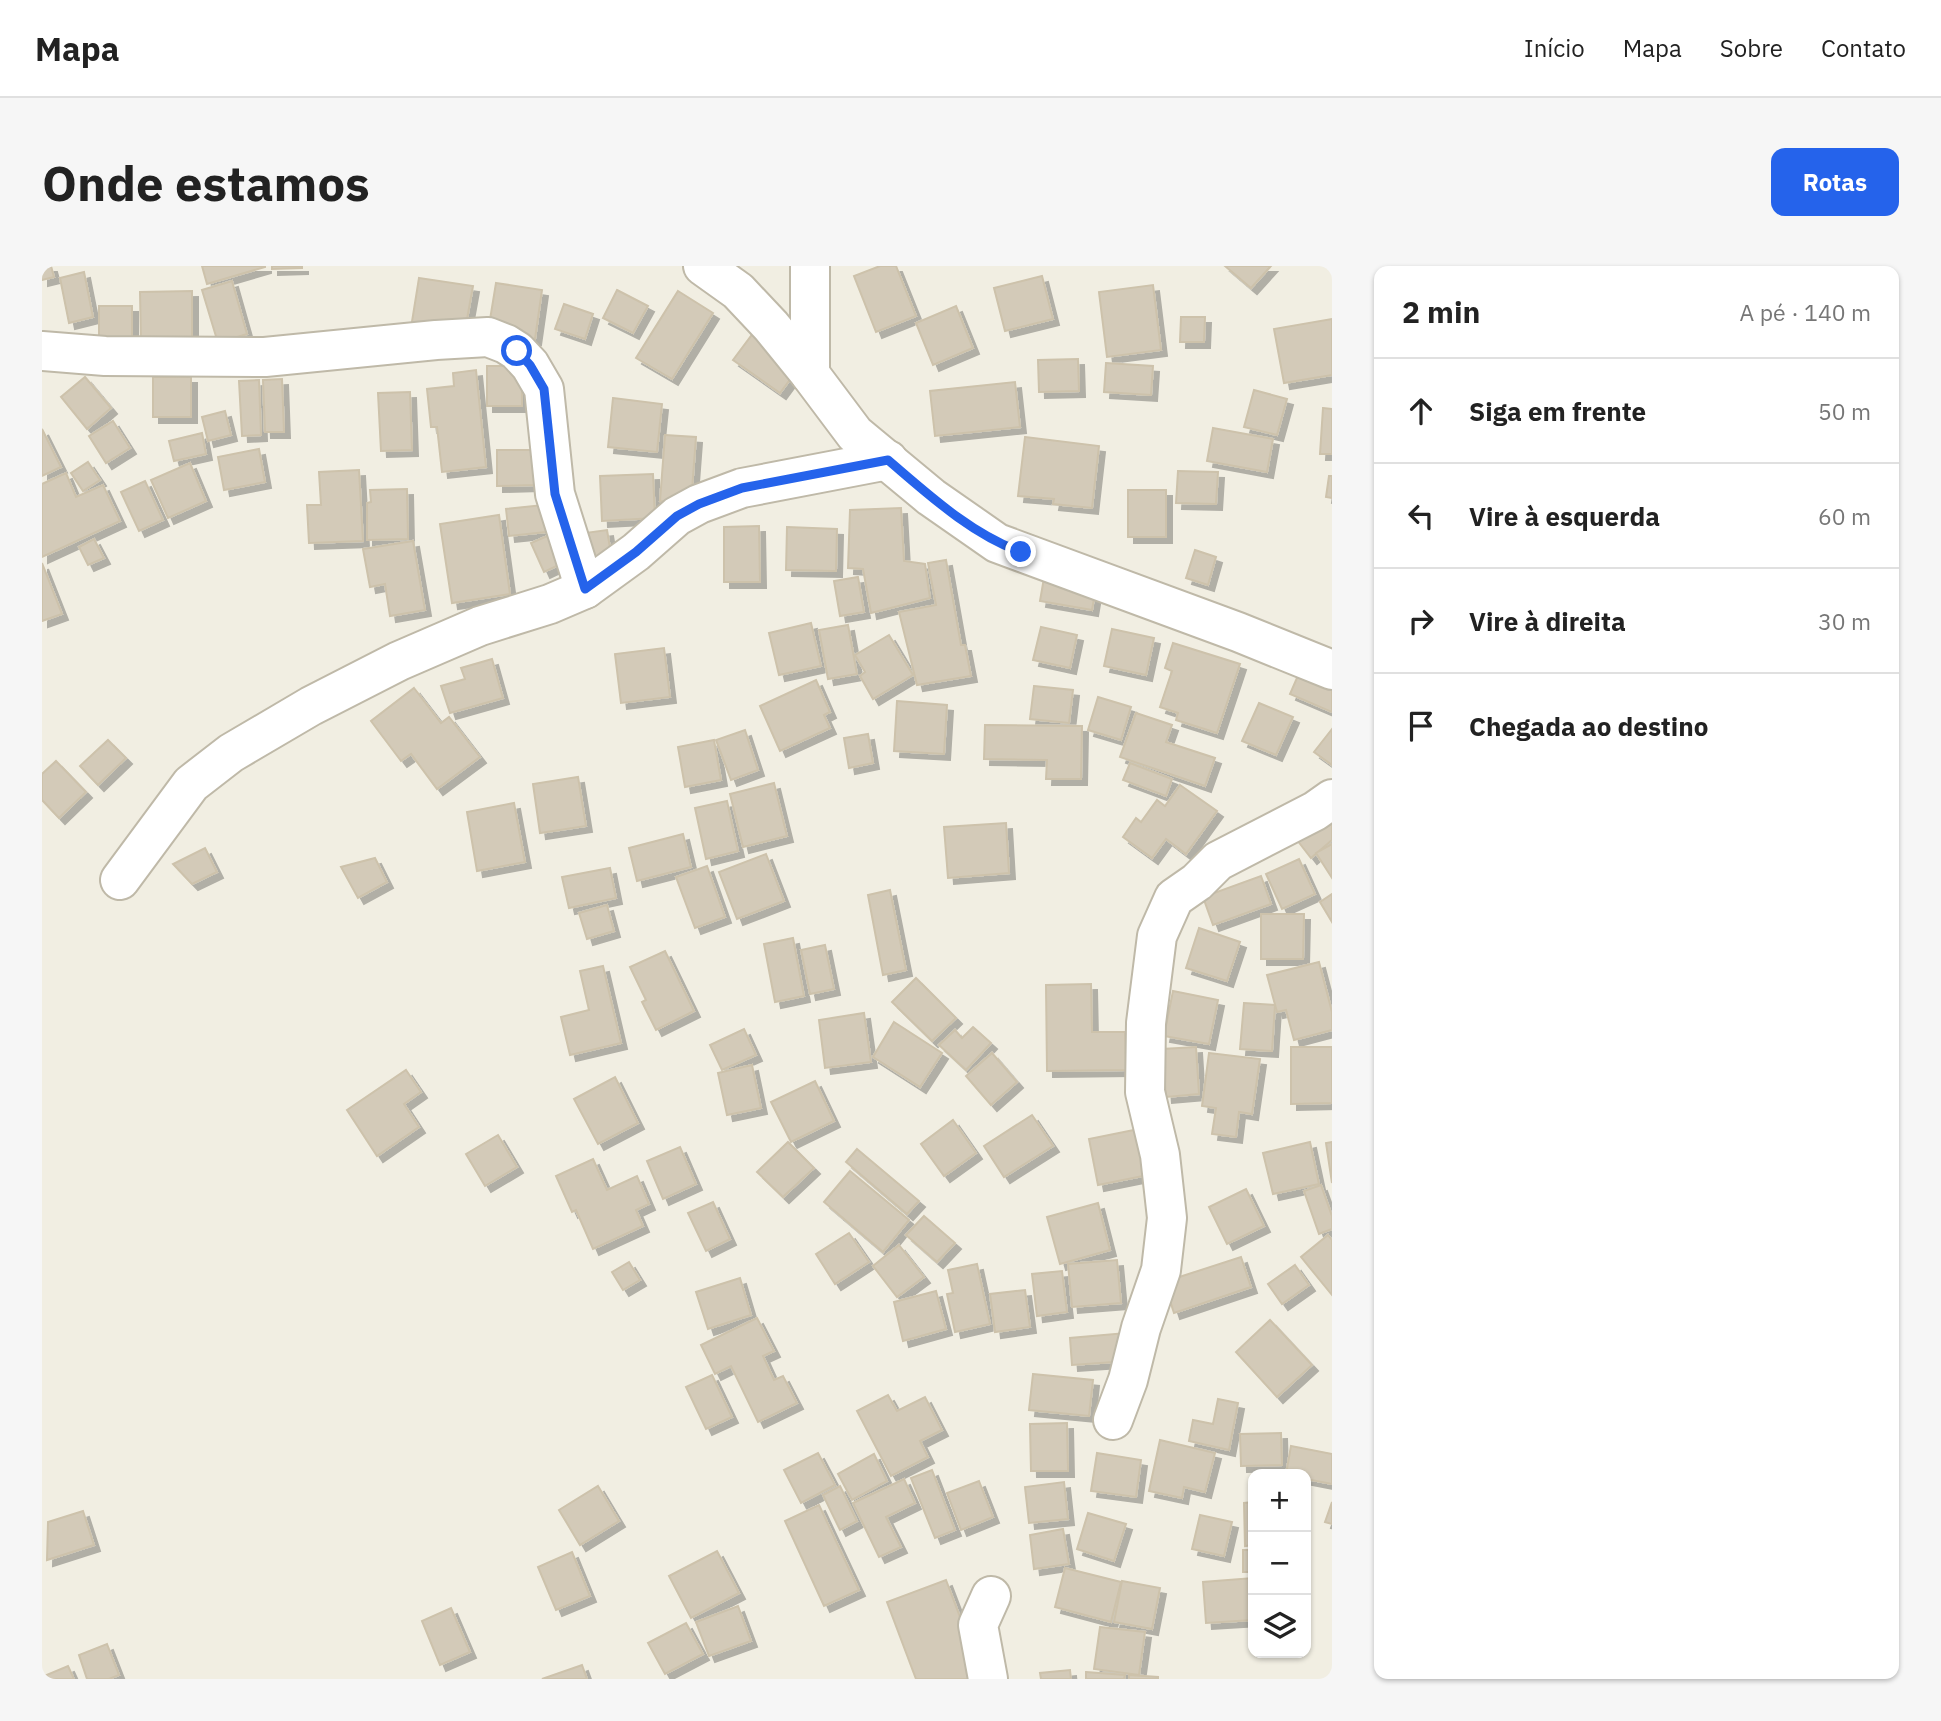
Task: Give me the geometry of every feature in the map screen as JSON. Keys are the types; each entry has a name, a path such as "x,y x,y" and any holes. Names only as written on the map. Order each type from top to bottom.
{"street":[{"path":"704,266 738,291 810,374 855,434 931,497 997,543 1212,622 1332,670"},
{"path":"810,266 810,374"},
{"path":"42,351 105,356 265,357 488,337 506,344 530,365 544,389 555,494 585,589"},
{"path":"120,880 191,784 231,752 311,706 399,661 480,626 550,604 585,589 636,552 677,516 699,504 742,488 888,460"},
{"path":"1113,1420 1128,1380 1161,1269 1167,1218 1160,1154 1146,1092 1146,1024 1157,936 1174,898 1218,861 1315,811 1332,799"},
{"path":"988,1679 978,1625 991,1596"}],"building":[{"path":"42,266 51,266 54,277 42,280"},
{"path":"202,266 265,266 265,267 207,284"},
{"path":"272,266 302,266 302,268 272,269"},
{"path":"880,266 896,266 916,316 876,332 854,276"},
{"path":"1225,266 1271,266 1251,288"},
{"path":"84,272 93,317 69,323 60,278"},
{"path":"1042,276 1053,319 1005,331 994,288"},
{"path":"419,278 473,286 464,336 411,328"},
{"path":"232,281 247,334 218,343 202,290"},
{"path":"496,283 542,290 535,339 488,332"},
{"path":"1153,285 1161,350 1107,357 1099,292"},
{"path":"617,290 648,306 633,333 603,318"},
{"path":"192,291 192,342 141,343 140,292"},
{"path":"678,291 713,313 672,379 636,358"},
{"path":"564,304 593,314 585,339 555,329"},
{"path":"99,306 132,306 132,343 99,343"},
{"path":"956,306 973,348 933,365 916,323"},
{"path":"1181,317 1205,317 1204,342 1180,342"},
{"path":"1332,319 1332,375 1284,383 1274,329"},
{"path":"754,332 800,366 780,393 733,360"},
{"path":"1078,359 1079,391 1039,392 1038,360"},
{"path":"1106,363 1153,366 1151,395 1104,392"},
{"path":"487,366 522,366 522,406 487,406"},
{"path":"476,370 486,467 442,472 437,427 431,427 427,389 454,386 453,373"},
{"path":"85,377 111,408 87,429 61,397"},
{"path":"153,377 191,377 191,417 153,417"},
{"path":"282,379 284,432 265,432 263,380"},
{"path":"259,380 261,435 242,436 239,381"},
{"path":"1015,382 1020,427 935,436 930,391"},
{"path":"1254,390 1287,399 1277,435 1244,427"},
{"path":"410,392 412,450 381,451 378,393"},
{"path":"613,398 662,404 657,452 608,447"},
{"path":"1323,408 1332,409 1332,454 1320,454"},
{"path":"225,411 231,435 208,441 202,417"},
{"path":"113,421 130,448 106,463 89,436"},
{"path":"1213,428 1273,439 1267,472 1207,461"},
{"path":"42,429 61,467 42,476"},
{"path":"202,433 206,454 174,461 169,441"},
{"path":"665,435 696,437 691,503 660,501"},
{"path":"1025,437 1099,446 1092,508 1053,504 1054,499 1018,496"},
{"path":"259,449 265,482 224,490 218,457"},
{"path":"497,450 534,450 534,485 497,486"},
{"path":"88,462 100,480 83,491 71,473"},
{"path":"190,463 206,501 168,518 151,480"},
{"path":"359,470 363,541 309,543 307,505 321,505 319,472"},
{"path":"1178,471 1218,472 1216,504 1176,503"},
{"path":"66,473 76,497 103,485 120,521 42,557 42,484"},
{"path":"653,474 655,518 602,521 600,476"},
{"path":"1329,476 1332,476 1332,498 1326,497"},
{"path":"145,481 163,520 139,531 121,492"},
{"path":"407,489 408,539 367,540 367,503 371,502 370,490"},
{"path":"1128,490 1166,490 1166,537 1128,537"},
{"path":"543,505 546,532 509,536 506,509"},
{"path":"901,508 904,561 925,564 930,598 871,613 863,569 848,568 850,510"},
{"path":"499,515 510,594 452,603 440,524"},
{"path":"759,526 760,582 724,582 724,527"},
{"path":"787,527 837,529 836,571 786,570"},
{"path":"607,530 612,560 591,564 585,533"},
{"path":"552,534 565,562 544,572 531,543"},
{"path":"94,539 104,558 88,565 79,547"},
{"path":"413,541 425,610 390,616 385,584 370,587 363,549"},
{"path":"1195,550 1216,557 1208,585 1186,578"},
{"path":"946,560 961,645 965,645 971,676 917,685 899,612 936,605 928,563"},
{"path":"42,563 62,614 42,621"},
{"path":"858,577 864,612 840,616 834,581"},
{"path":"1044,578 1096,587 1092,610 1040,601"},
{"path":"811,623 821,666 779,675 769,633"},
{"path":"848,625 857,674 828,679 819,630"},
{"path":"1041,627 1077,635 1070,668 1033,660"},
{"path":"1112,629 1154,638 1146,675 1104,666"},
{"path":"889,635 913,675 873,699 860,676 865,672 855,655"},
{"path":"1173,643 1240,664 1217,733 1176,720 1178,713 1160,707 1172,671 1165,668"},
{"path":"664,648 670,697 621,703 615,654"},
{"path":"492,659 503,698 450,713 441,686 465,679 461,668"},
{"path":"1303,664 1332,676 1332,712 1290,694"},
{"path":"816,680 830,712 824,715 830,728 780,751 760,706"},
{"path":"1034,686 1073,690 1069,723 1030,719"},
{"path":"414,688 441,723 449,717 480,757 437,789 411,754 401,761 371,721"},
{"path":"1098,697 1131,707 1121,740 1088,730"},
{"path":"897,701 947,705 944,754 894,751"},
{"path":"1259,703 1293,717 1276,755 1242,741"},
{"path":"1136,713 1172,725 1166,742 1215,758 1205,786 1120,757"},
{"path":"985,725 1082,726 1081,779 1046,779 1047,760 984,759"},
{"path":"1332,729 1332,765 1314,752"},
{"path":"745,730 758,770 731,780 716,740"},
{"path":"868,734 873,763 849,768 844,738"},
{"path":"108,740 126,758 98,785 80,766"},
{"path":"714,740 721,780 685,787 678,747"},
{"path":"56,761 86,792 59,818 42,800 42,774"},
{"path":"1130,763 1172,779 1166,796 1123,780"},
{"path":"578,777 586,826 540,833 533,784"},
{"path":"774,783 787,836 743,847 730,794"},
{"path":"1180,785 1217,811 1186,854 1166,839 1152,858 1123,837 1136,818 1141,822 1157,800 1165,806"},
{"path":"727,801 738,851 706,859 695,808"},
{"path":"514,803 525,862 477,871 467,812"},
{"path":"1332,811 1332,840 1311,858 1297,840"},
{"path":"1006,823 1009,873 948,878 944,827"},
{"path":"683,834 691,867 637,881 629,848"},
{"path":"1332,844 1332,878 1316,853"},
{"path":"205,848 217,872 192,884 173,864"},
{"path":"766,854 784,901 737,919 719,872"},
{"path":"375,858 387,882 358,898 341,867"},
{"path":"1299,859 1315,894 1282,909 1266,874"},
{"path":"707,866 725,917 695,928 676,877"},
{"path":"610,868 616,898 569,908 562,877"},
{"path":"1261,876 1271,904 1213,925 1203,897"},
{"path":"890,890 906,970 883,975 868,895"},
{"path":"1332,894 1332,922 1320,902"},
{"path":"607,905 614,931 587,939 579,913"},
{"path":"1261,914 1304,914 1303,959 1261,959"},
{"path":"1199,928 1240,942 1227,981 1186,968"},
{"path":"793,938 804,996 775,1002 764,944"},
{"path":"825,945 834,989 810,994 801,950"},
{"path":"665,951 694,1011 656,1030 642,1002 646,1000 630,967"},
{"path":"1319,962 1332,1012 1332,1030 1294,1040 1286,1010 1277,1012 1267,975"},
{"path":"603,966 621,1043 570,1055 561,1017 589,1010 580,971"},
{"path":"916,978 956,1018 932,1041 892,1002"},
{"path":"1091,984 1092,1032 1125,1032 1126,1070 1047,1071 1046,985"},
{"path":"1173,991 1218,1000 1209,1044 1164,1036"},
{"path":"1244,1003 1275,1005 1272,1051 1240,1049"},
{"path":"864,1013 871,1062 825,1068 819,1020"},
{"path":"894,1022 942,1053 920,1087 873,1057"},
{"path":"973,1027 991,1043 966,1070 939,1045 955,1030 962,1038"},
{"path":"744,1029 756,1055 722,1070 710,1045"},
{"path":"1196,1047 1199,1094 1166,1097 1162,1049"},
{"path":"1291,1047 1332,1047 1332,1103 1291,1104"},
{"path":"992,1053 1017,1082 991,1105 966,1076"},
{"path":"1209,1053 1260,1059 1252,1114 1239,1112 1236,1137 1212,1134 1216,1108 1202,1106"},
{"path":"752,1065 761,1108 727,1115 718,1073"},
{"path":"406,1070 421,1092 404,1104 419,1127 377,1156 347,1110"},
{"path":"615,1077 638,1123 598,1144 574,1099"},
{"path":"815,1081 834,1121 791,1142 771,1102"},
{"path":"1032,1115 1053,1146 1004,1177 984,1146"},
{"path":"953,1120 976,1153 944,1176 921,1144"},
{"path":"1139,1129 1148,1175 1098,1185 1089,1139"},
{"path":"498,1135 517,1167 485,1186 466,1154"},
{"path":"788,1142 814,1168 783,1197 757,1172"},
{"path":"1310,1142 1319,1184 1273,1194 1263,1153"},
{"path":"1332,1142 1332,1183 1326,1143"},
{"path":"680,1147 696,1184 663,1199 647,1161"},
{"path":"857,1149 919,1201 907,1214 846,1162"},
{"path":"593,1159 607,1190 637,1176 649,1204 636,1210 643,1226 593,1249 576,1210 572,1212 556,1176"},
{"path":"850,1171 909,1220 883,1252 824,1202"},
{"path":"1321,1185 1332,1216 1332,1229 1319,1234 1304,1191"},
{"path":"1246,1189 1264,1226 1227,1244 1209,1207"},
{"path":"713,1202 730,1239 706,1251 688,1213"},
{"path":"1098,1203 1110,1250 1060,1264 1047,1217"},
{"path":"924,1216 955,1243 937,1262 906,1235"},
{"path":"849,1233 869,1262 835,1284 816,1254"},
{"path":"1328,1235 1332,1240 1332,1295 1301,1257"},
{"path":"899,1245 924,1277 897,1297 873,1266"},
{"path":"1241,1257 1251,1287 1174,1313 1164,1282"},
{"path":"1117,1260 1121,1303 1072,1307 1068,1264"},
{"path":"629,1262 640,1280 623,1290 612,1272"},
{"path":"977,1264 990,1324 955,1332 947,1294 953,1293 948,1270"},
{"path":"1295,1265 1309,1285 1282,1304 1268,1284"},
{"path":"1062,1271 1067,1312 1037,1316 1032,1274"},
{"path":"740,1278 751,1315 708,1329 696,1292"},
{"path":"1025,1290 1030,1327 995,1332 990,1294"},
{"path":"936,1291 946,1329 903,1341 894,1302"},
{"path":"757,1318 774,1351 763,1356 774,1380 783,1376 797,1403 758,1422 731,1366 715,1374 701,1345"},
{"path":"1270,1320 1312,1365 1277,1397 1236,1352"},
{"path":"1126,1333 1128,1361 1072,1365 1070,1338"},
{"path":"1033,1374 1093,1380 1089,1416 1029,1410"},
{"path":"712,1375 732,1417 706,1429 686,1387"},
{"path":"888,1395 897,1411 925,1397 942,1430 920,1441 928,1457 891,1476 857,1411"},
{"path":"1218,1399 1238,1403 1229,1450 1189,1441 1193,1420 1213,1424"},
{"path":"1067,1423 1068,1471 1031,1471 1030,1424"},
{"path":"1281,1433 1282,1465 1241,1466 1240,1434"},
{"path":"1160,1440 1215,1453 1205,1492 1184,1487 1182,1498 1149,1491"},
{"path":"1291,1446 1332,1454 1332,1484 1311,1480 1311,1469 1287,1469"},
{"path":"818,1453 835,1485 801,1503 784,1470"},
{"path":"1097,1453 1141,1460 1136,1497 1091,1491"},
{"path":"874,1454 887,1481 852,1500 838,1474"},
{"path":"932,1470 955,1530 935,1538 911,1478"},
{"path":"904,1479 915,1503 886,1517 901,1547 879,1557 853,1503"},
{"path":"979,1481 993,1517 961,1530 947,1493"},
{"path":"1064,1482 1068,1519 1029,1523 1025,1487"},
{"path":"598,1486 619,1521 580,1545 559,1510"},
{"path":"840,1486 857,1521 840,1530 823,1495"},
{"path":"1332,1502 1332,1524 1325,1522"},
{"path":"1244,1503 1248,1503 1248,1546 1245,1546"},
{"path":"819,1505 859,1590 824,1606 785,1521"},
{"path":"83,1511 94,1545 47,1560 48,1522"},
{"path":"1088,1513 1126,1524 1114,1561 1077,1549"},
{"path":"1200,1515 1232,1522 1224,1556 1192,1549"},
{"path":"1063,1529 1069,1564 1034,1569 1030,1535"},
{"path":"1243,1550 1248,1550 1248,1572 1243,1572"},
{"path":"717,1551 739,1593 691,1618 669,1576"},
{"path":"572,1552 590,1596 556,1610 538,1567"},
{"path":"1065,1568 1121,1582 1111,1622 1055,1607"},
{"path":"1248,1578 1248,1620 1206,1623 1203,1582"},
{"path":"946,1580 982,1675 971,1679 916,1679 887,1602"},
{"path":"1122,1581 1160,1588 1152,1629 1114,1622"},
{"path":"738,1606 751,1641 709,1656 696,1622"},
{"path":"451,1608 470,1652 440,1665 422,1621"},
{"path":"686,1623 703,1654 665,1674 648,1643"},
{"path":"1100,1627 1145,1632 1139,1675 1094,1669"},
{"path":"107,1644 119,1675 109,1679 87,1679 79,1655"},
{"path":"582,1665 587,1679 542,1679"},
{"path":"68,1666 74,1679 42,1679 42,1677"},
{"path":"1070,1670 1071,1679 1041,1679 1040,1673"},
{"path":"1086,1672 1125,1675 1124,1679 1086,1679"},
{"path":"1129,1675 1158,1677 1158,1679 1129,1679"}],"route":[{"path":"517,351 530,365 544,389 555,494 585,589 636,552 677,516 699,504 742,488 888,460 931,497 997,543 1021,552"}]}
